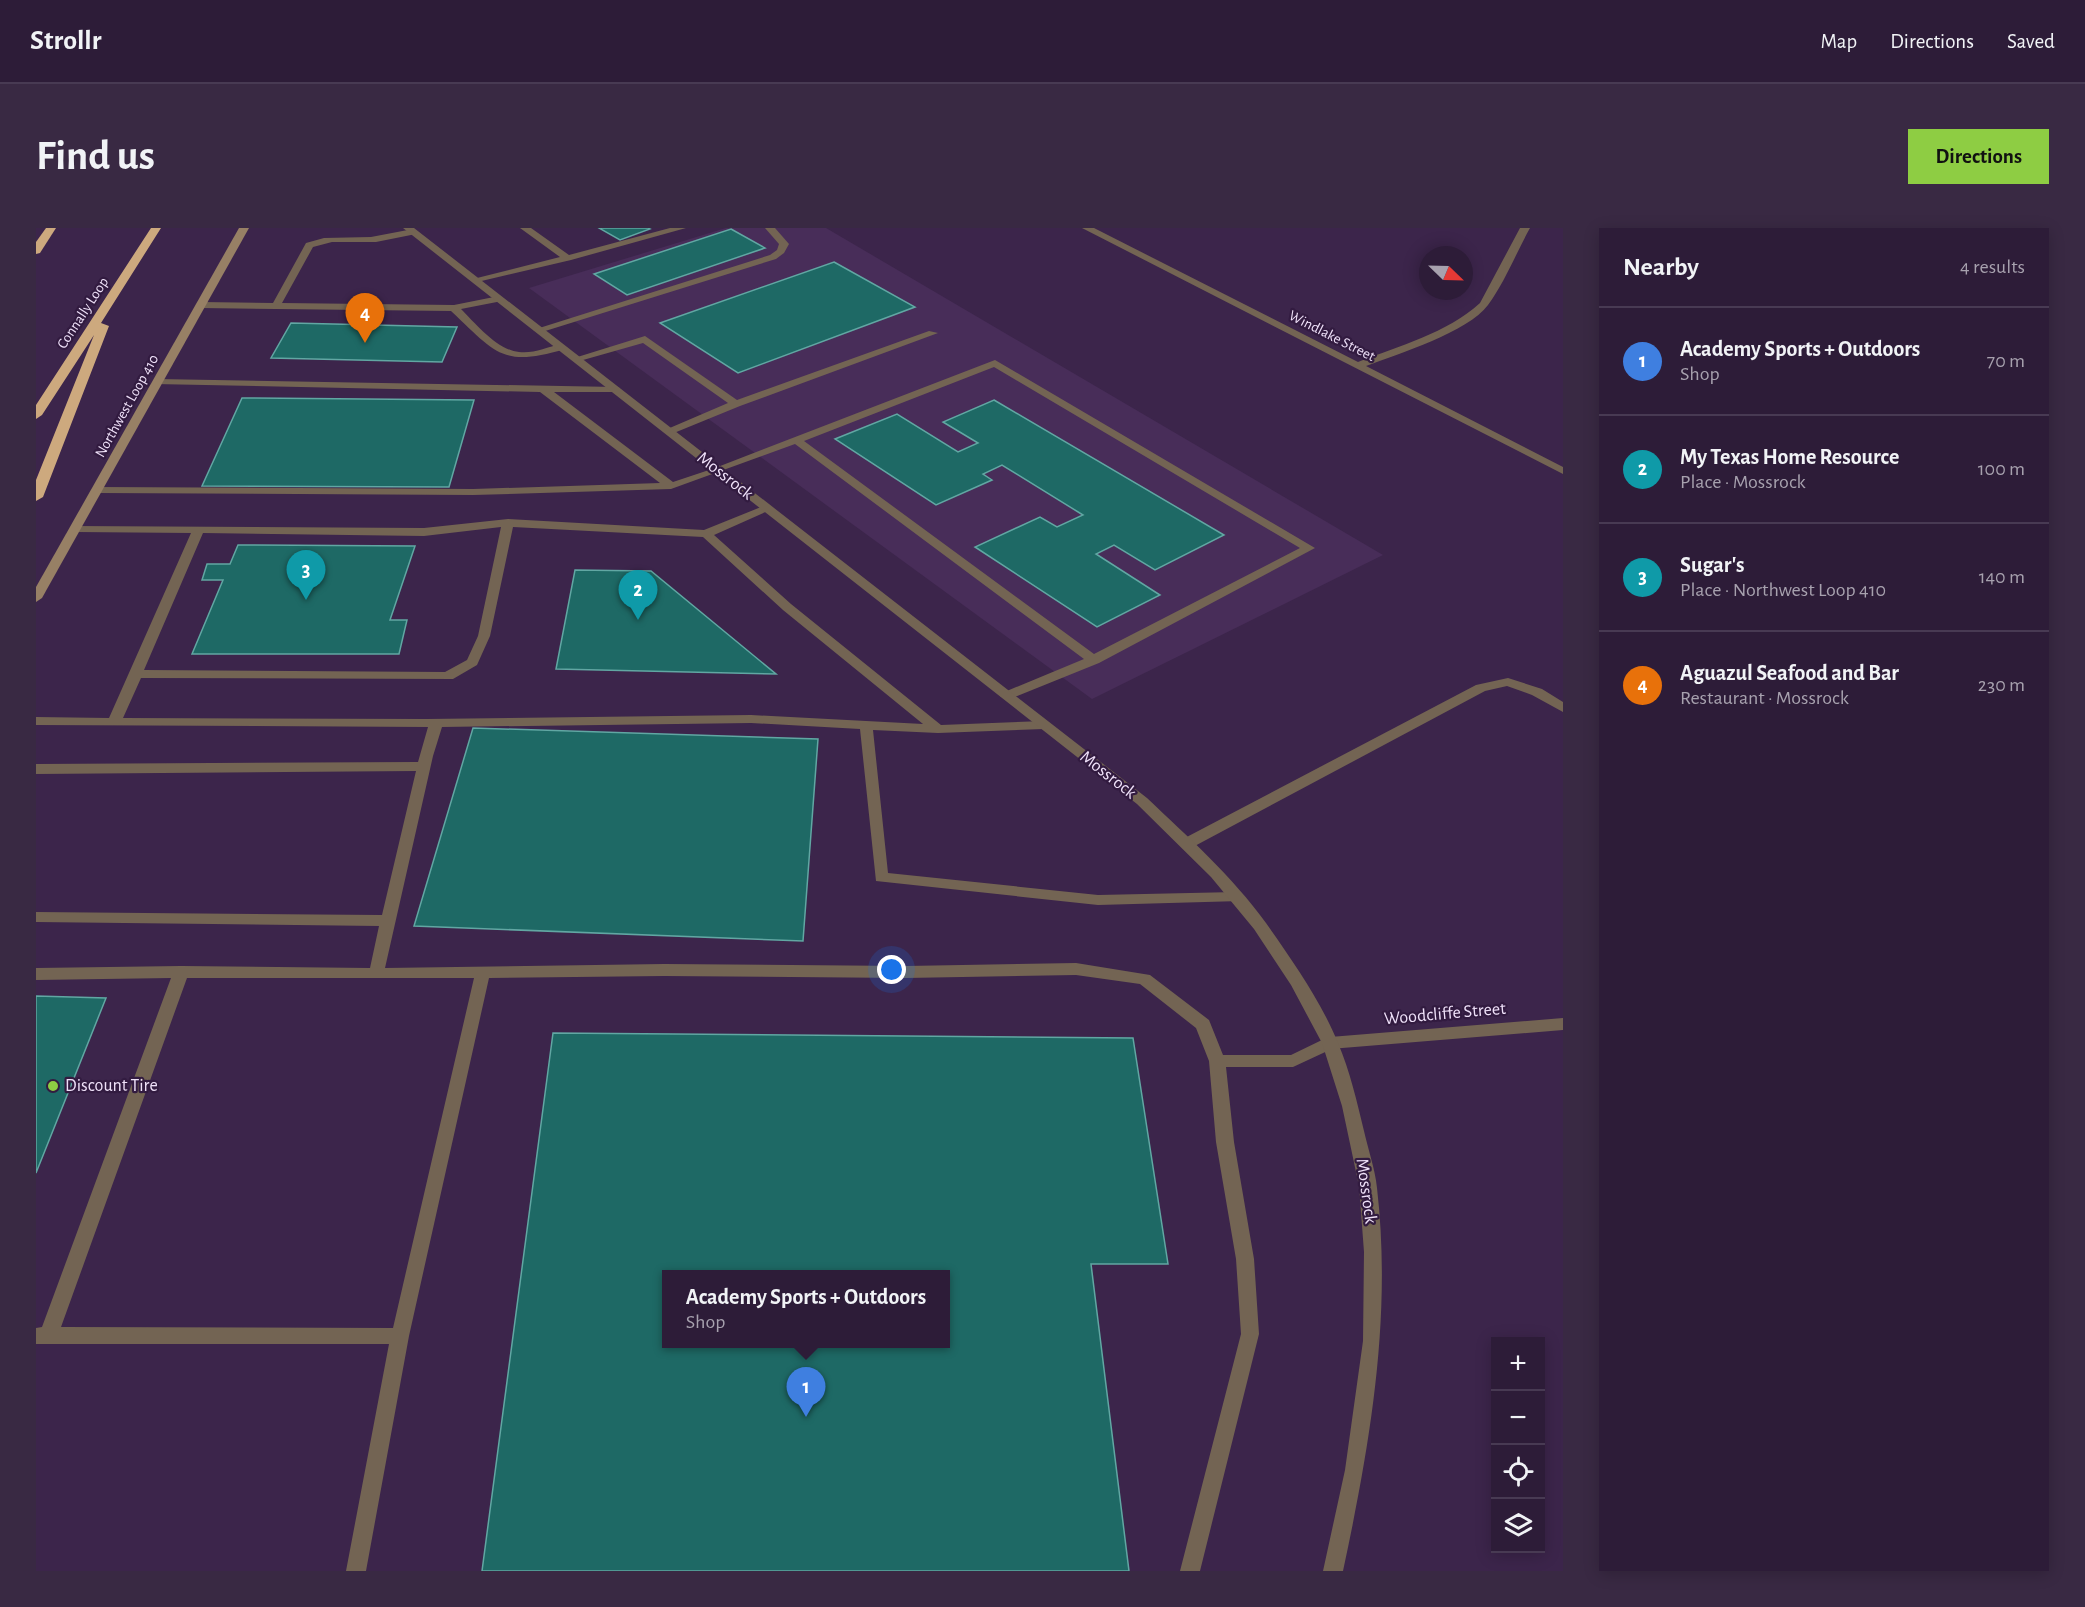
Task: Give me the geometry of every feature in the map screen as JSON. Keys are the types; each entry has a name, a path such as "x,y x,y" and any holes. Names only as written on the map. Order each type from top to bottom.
{"highway":[{"path":"36,250 51,228"},
{"name":"Connally Loop","path":"36,415 156,228"},
{"path":"36,497 86,374 112,299"}],"main road":[{"name":"Northwest Loop 410","path":"36,598 244,228"}],"street":[{"path":"525,228 568,258"},
{"path":"476,281 681,228"},
{"path":"538,330 773,257 782,251 784,244 771,228"},
{"name":"Windlake Street","path":"1087,228 1563,471"},
{"path":"1358,366 1461,323 1477,313 1525,228"},
{"path":"276,306 309,245 329,240 386,238 411,230"},
{"name":"Mossrock","path":"411,230 1142,801 1216,873 1259,925 1290,972 1330,1042 1350,1106 1368,1186 1373,1251 1372,1341 1354,1470 1333,1571"},
{"path":"201,305 454,308 499,299"},
{"path":"454,308 500,348 513,355 528,355 561,347"},
{"path":"669,432 735,404 933,333"},
{"path":"576,359 645,339 735,404"},
{"path":"97,490 473,492 671,486 719,470 995,363 1309,548 1094,660 1007,696"},
{"path":"158,382 616,390"},
{"path":"543,389 671,486"},
{"path":"796,440 1094,660"},
{"path":"76,528 424,531 508,523 706,534 766,508"},
{"path":"136,674 448,676 472,662 484,636 508,523"},
{"path":"114,722 199,529"},
{"path":"706,534 787,607 938,729"},
{"path":"1186,844 1481,688 1508,682 1537,692 1563,708"},
{"path":"425,723 751,719 938,729 1044,725"},
{"path":"36,721 436,723 376,974"},
{"path":"866,725 881,878 1098,900 1236,897"},
{"path":"36,769 424,766"},
{"path":"36,917 388,921"},
{"path":"36,974 181,972 376,974 664,969 906,972 1076,969 1144,979 1203,1024 1217,1061 1226,1142 1245,1258 1250,1334 1190,1571"},
{"path":"181,972 43,1336 400,1336"},
{"path":"356,1571 400,1336 483,972"},
{"name":"Woodcliffe Street","path":"1330,1042 1563,1024"},
{"path":"1217,1061 1293,1061 1330,1042"}],"shaded area":[{"path":"726,228 826,228 1383,555 1092,699 529,288"}],"building":[{"path":"599,228 648,228 650,229 620,240"},
{"path":"731,229 765,248 627,295 594,274"},
{"path":"834,262 915,307 738,373 660,323"},
{"path":"291,323 457,327 442,362 271,358"},
{"path":"242,398 474,400 449,487 202,486"},
{"path":"994,400 1224,535 1155,570 1114,545 1096,554 1160,595 1097,627 975,547 1040,517 1057,527 1083,515 1002,465 983,474 992,480 936,505 835,439 897,414 958,452 978,443 943,422"},
{"path":"238,545 415,546 390,620 407,620 399,654 192,654 223,580 202,580 207,564 230,564"},
{"path":"575,570 651,571 776,674 556,669"},
{"path":"473,728 818,739 803,941 414,926"},
{"name":"Discount Tire","path":"36,996 106,998 36,1173"},
{"path":"553,1033 1133,1038 1168,1264 1091,1264 1129,1571 482,1571"}],"place":[{"name":"Aguazul Seafood and Bar","path":"365,343"},
{"name":"Sugar's","path":"306,600"},
{"name":"My Texas Home Resource","path":"638,620"},
{"name":"Discount Tire","path":"53,1086"},
{"name":"Academy Sports + Outdoors","path":"806,1417"}]}
